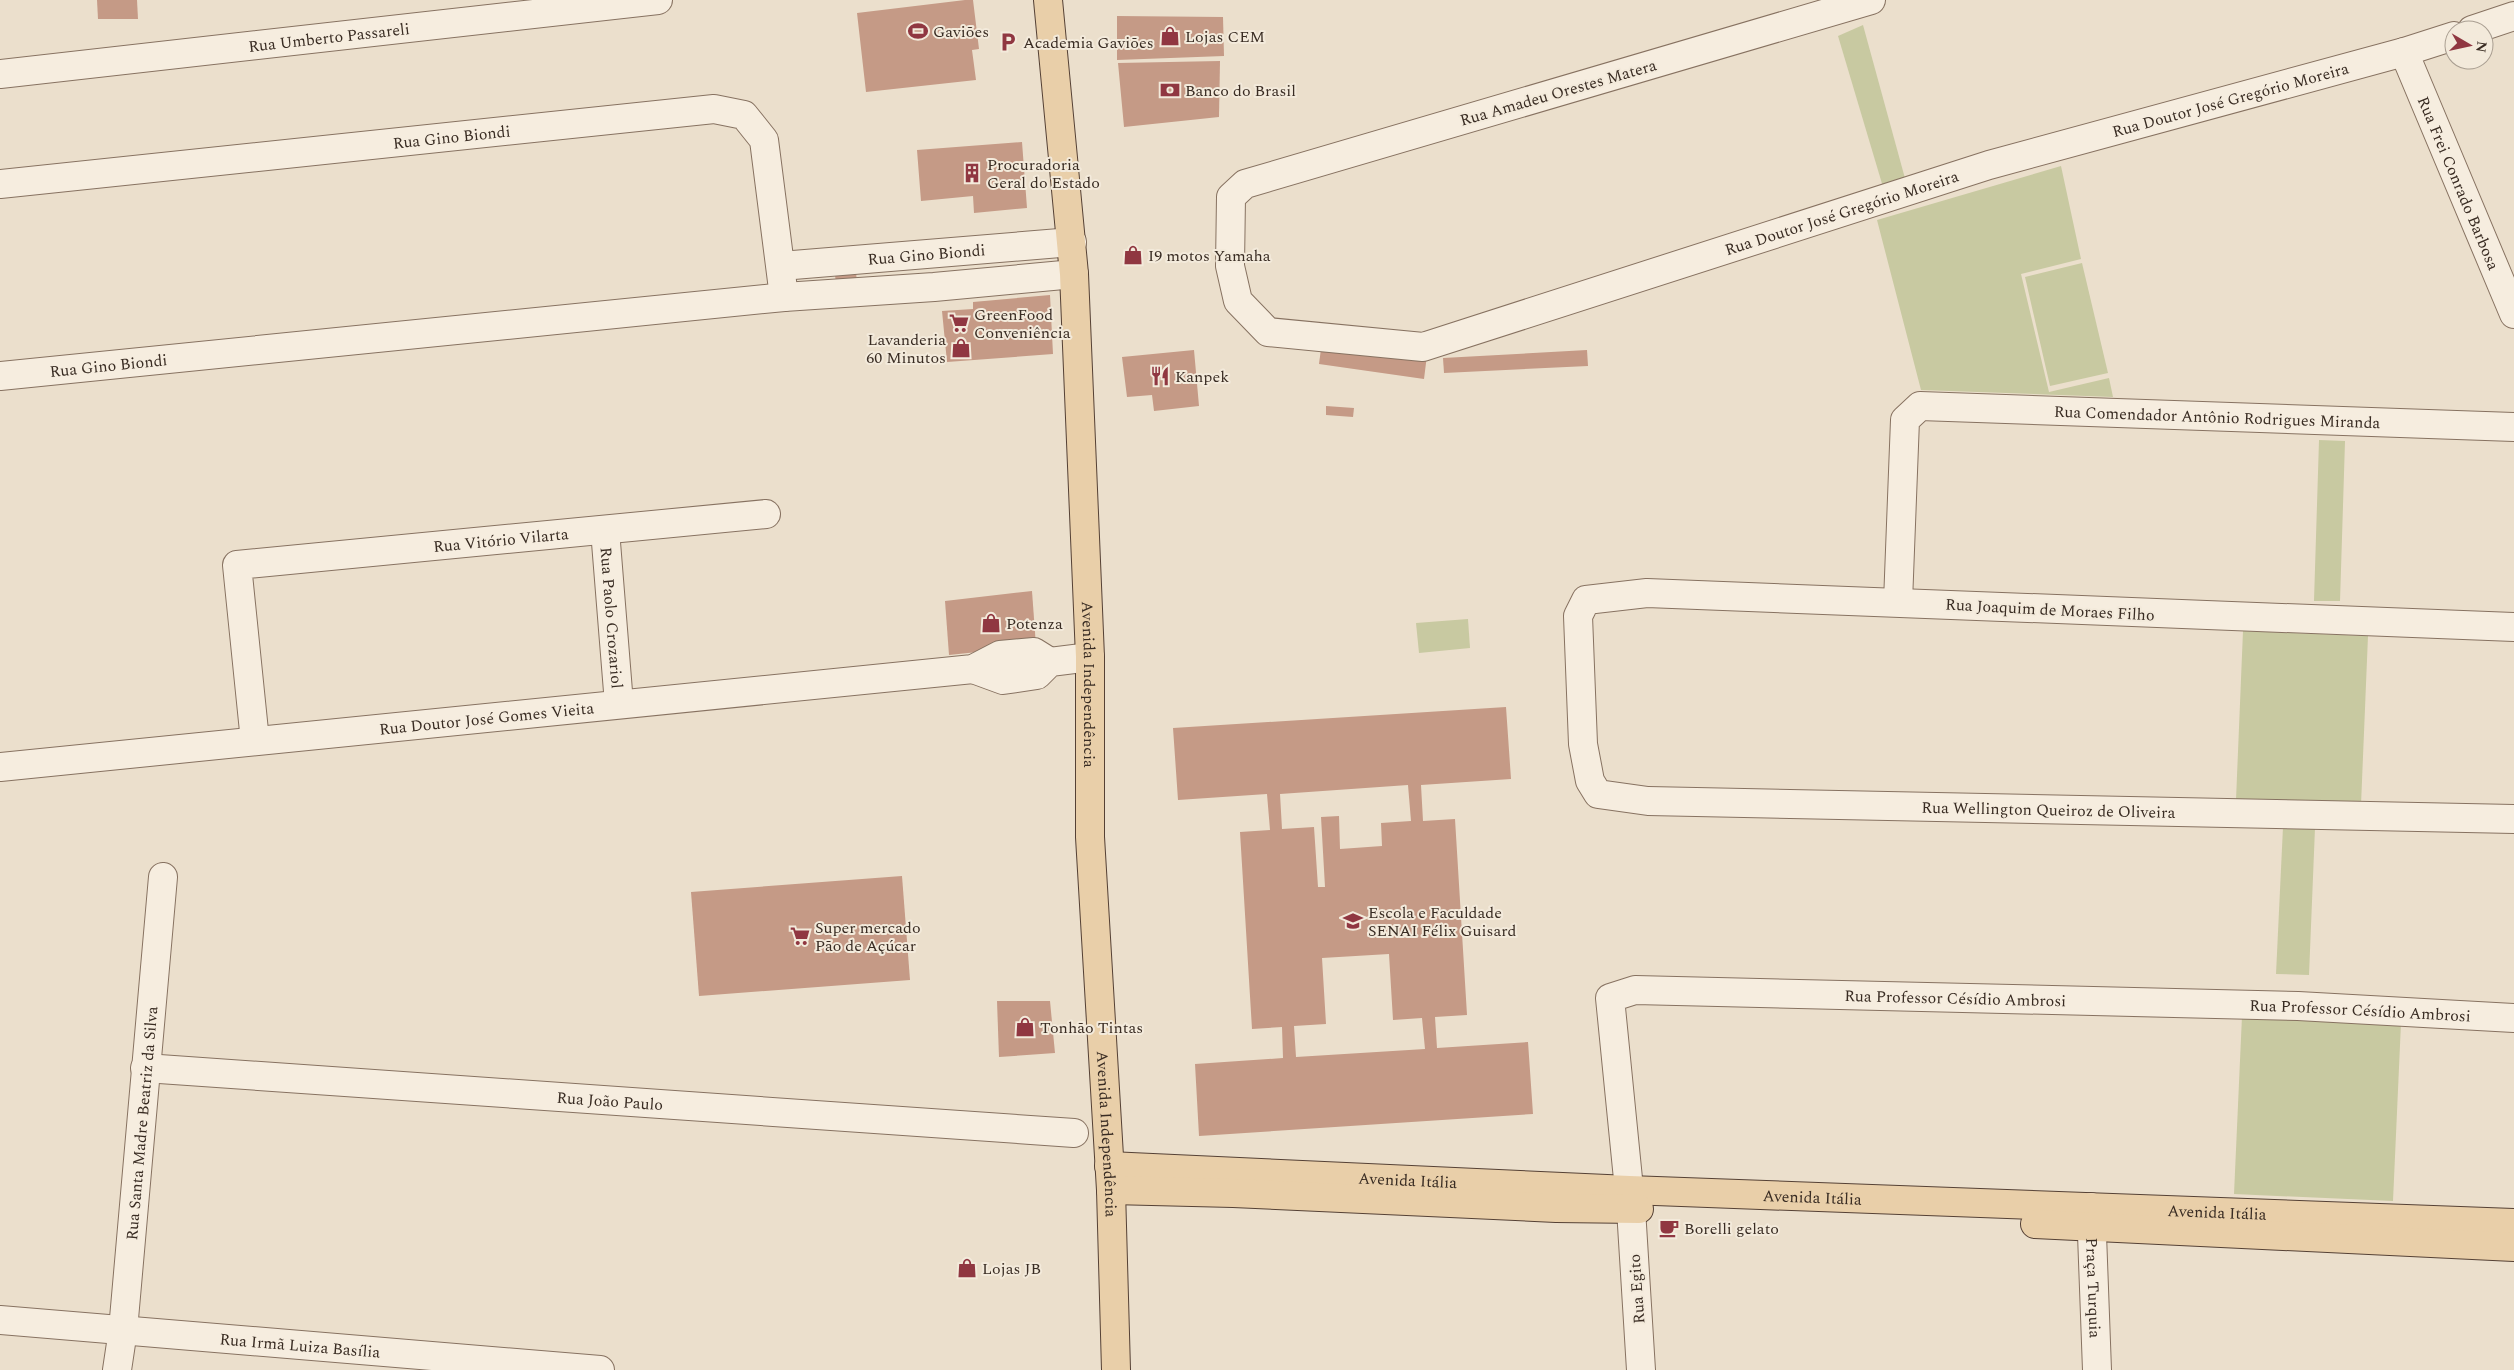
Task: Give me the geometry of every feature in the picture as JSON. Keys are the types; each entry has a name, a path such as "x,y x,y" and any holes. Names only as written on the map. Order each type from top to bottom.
{"main road":[{"name":"Avenida Independência","path":"1048,0 1074,274 1090,657 1090,837 1110,1178 1111,1363"},
{"name":"Avenida Itália","path":"1110,1178 1233,1193 1556,1208 1630,1199 2092,1217 2514,1223"},
{"name":"Avenida Itália","path":"2092,1217 2514,1247"}],"street":[{"name":"Rua Umberto Passareli","path":"0,74 658,0"},
{"name":"Rua Amadeu Orestes Matera","path":"1238,301 1230,266 1231,197 1245,184 1871,0"},
{"path":"2494,23 2514,16"},
{"name":"Rua Doutor José Gregório Moreira","path":"1238,301 1268,332 1422,347 1989,165 2404,52 2444,39"},
{"name":"Rua Frei Conrado Barbosa","path":"2404,52 2514,314"},
{"name":"Rua Gino Biondi","path":"0,184 714,109 744,115 764,140 784,297"},
{"name":"Rua Gino Biondi","path":"781,266 1072,242"},
{"name":"Rua Gino Biondi","path":"0,376 784,297 934,287 1074,274"},
{"name":"Rua Comendador Antônio Rodrigues Miranda","path":"1898,602 1905,420 1920,406 2514,427"},
{"name":"Rua Vitório Vilarta","path":"255,741 237,565 766,514"},
{"name":"Rua Paolo Crozariol","path":"605,530 619,704"},
{"name":"Rua Joaquim de Moraes Filho","path":"1590,781 1583,744 1578,616 1586,600 1647,593 2514,627"},
{"name":"Rua Doutor José Gomes Vieita","path":"0,767 973,669 1000,655 1026,652 1034,652 1050,662 1090,657"},
{"name":"Rua Wellington Queiroz de Oliveira","path":"1590,781 1598,794 1648,801 2514,819"},
{"name":"Rua Santa Madre Beatriz da Silva","path":"117,1370 123,1330 163,877"},
{"name":"Rua Professor Césídio Ambrosi","path":"1630,1199 1610,998 1635,990 2298,1006 2514,1018"},
{"name":"Rua João Paulo","path":"145,1068 1074,1133"},
{"name":"Rua Egito","path":"1630,1199 1641,1370"},
{"name":"Praça Turquia","path":"2092,1217 2097,1370"},
{"name":"Rua Irmã Luiza Basília","path":"0,1320 600,1370"}],"green space":[{"path":"1863,25 1906,182 1883,187 1838,36"},
{"path":"2061,166 2081,259 2021,274 2049,392 2109,378 2113,397 1921,390 1877,220"},
{"path":"2082,263 2108,373 2050,386 2025,277"},
{"path":"2319,440 2345,441 2340,601 2314,601"},
{"path":"1468,619 1470,648 1419,653 1416,623"},
{"path":"2243,631 2368,636 2361,805 2236,800"},
{"path":"2283,827 2315,828 2309,975 2276,974"},
{"path":"2242,1016 2401,1023 2393,1201 2234,1194"}],"building":[{"path":"97,0 137,0 138,19 98,19"},
{"name":"Gaviões","path":"973,0 979,49 972,50 976,80 866,92 857,13"},
{"name":"Lojas CEM","path":"1117,16 1223,17 1224,56 1117,60"},
{"name":"Banco do Brasil","path":"1220,61 1219,117 1124,127 1118,63"},
{"name":"Procuradoria Geral do Estado","path":"1022,142 1027,208 974,213 973,196 921,201 917,150"},
{"path":"856,272 857,283 836,285 835,274"},
{"path":"1050,295 1053,354 947,362 942,311 973,309 973,302"},
{"path":"1322,341 1427,355 1424,379 1319,364"},
{"name":"Kanpek","path":"1194,350 1199,406 1154,411 1152,395 1127,397 1122,357"},
{"path":"1587,350 1588,366 1444,373 1443,358"},
{"path":"1326,406 1354,408 1353,417 1326,415"},
{"name":"Potenza","path":"1032,591 1036,646 949,655 945,601"},
{"name":"Escola e Faculdade SENAI Félix Guisard","path":"1506,707 1511,779 1421,785 1423,821 1455,819 1467,1015 1435,1017 1437,1048 1528,1042 1533,1114 1199,1136 1195,1064 1283,1058 1282,1027 1252,1029 1240,832 1270,830 1267,794 1178,800 1173,728","holes":["1408,785 1411,821 1381,823 1382,846 1340,849 1339,816 1321,817 1325,887 1318,887 1314,827 1282,829 1280,794","1389,954 1393,1020 1422,1018 1425,1049 1296,1057 1294,1026 1326,1024 1322,958"]},
{"name":"Super mercado Pão de Açúcar","path":"902,876 910,980 699,996 691,892"},
{"name":"Tonhão Tintas","path":"997,1001 1050,1001 1055,1053 999,1057"}],"place":[{"name":"Gaviões","path":"918,31"},
{"name":"Lojas CEM","path":"1170,36"},
{"name":"Academia Gaviões","path":"1008,42"},
{"name":"Banco do Brasil","path":"1170,90"},
{"name":"Procuradoria Geral do Estado","path":"972,173"},
{"name":"I9 motos Yamaha","path":"1133,255"},
{"name":"GreenFood Conveniência","path":"959,323"},
{"name":"Lavanderia 60 Minutos","path":"961,348"},
{"name":"Kanpek","path":"1160,376"},
{"name":"Potenza","path":"991,623"},
{"name":"Escola e Faculdade SENAI Félix Guisard","path":"1353,921"},
{"name":"Super mercado Pão de Açúcar","path":"800,936"},
{"name":"Tonhão Tintas","path":"1025,1027"},
{"name":"Borelli gelato","path":"1669,1228"},
{"name":"Lojas JB","path":"967,1268"}]}
